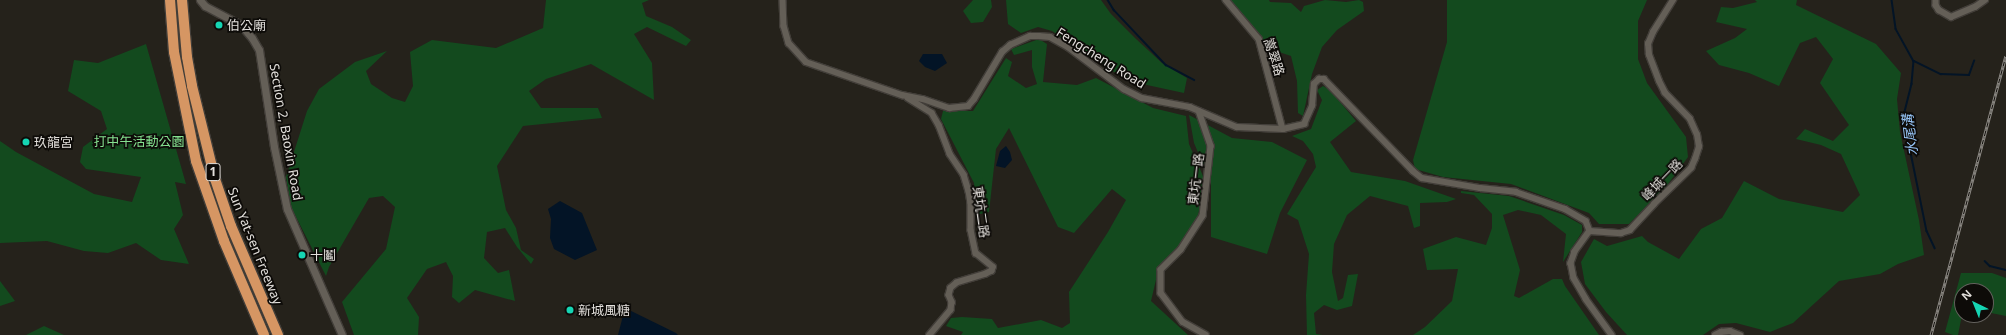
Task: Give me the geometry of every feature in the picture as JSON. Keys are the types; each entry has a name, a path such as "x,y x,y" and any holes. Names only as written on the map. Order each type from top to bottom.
{"highway":[{"name":"Sun Yat-sen Freeway","path":"170,0 177,72 196,161 224,241 264,335"},
{"name":"Sun Yat-sen Freeway","path":"182,0 187,57 192,86 213,171 231,226 278,335"}],"street":[{"name":"Section 2, Baoxin Road","path":"200,0 205,6 241,25 252,38 259,50 274,147 287,209 342,335"},
{"name":"Fengcheng Road","path":"783,0 784,26 789,43 806,62 902,95 923,99 949,108 968,106 974,99 1002,52 1010,45 1030,36 1050,37 1068,47 1124,88 1142,98 1190,107 1238,127 1283,129 1304,124 1312,106 1314,84 1319,79 1324,79 1408,166 1422,178 1480,188 1516,192 1577,214 1586,221 1590,231"},
{"name":"嵩翠路","path":"1226,0 1259,39 1283,129"},
{"name":"峰城一路","path":"1590,231 1621,233 1630,230 1691,168 1696,159 1699,147 1697,135 1690,119 1666,93 1659,81 1649,55 1648,44 1653,32 1673,0"},
{"path":"1936,0 1936,5 1939,10 1951,17 1975,7 1985,0"},
{"name":"東坑二路","path":"902,95 932,113 939,125 950,154 964,176 969,191 971,203 971,230 976,253 993,267 992,271 986,274 957,283 951,288 949,294 952,302 951,310 930,335"},
{"name":"東坑一路","path":"1199,111 1211,146 1203,216 1181,250 1161,270 1161,293 1183,322 1206,335"},
{"path":"1590,231 1575,252 1571,263 1574,278 1586,299 1612,335"},
{"path":"1714,335 1721,332 1730,331 1740,335"}],"green space":[{"path":"546,0 649,0 642,3 646,16 672,27 691,40 686,46 647,27 634,34 652,63 654,100 591,64 546,79 529,91 541,108 598,108 602,118 523,126 497,166 506,210 516,228 521,250 534,259 531,264 517,247 505,228 487,232 484,258 498,273 509,270 515,301 475,290 459,303 452,297 453,276 446,262 427,269 407,298 419,317 418,335 354,335 342,302 386,249 395,207 383,196 369,198 329,267 326,276 291,207 286,177 307,111 319,89 355,62 387,51 366,71 371,84 392,98 405,102 413,86 410,52 432,40 496,48 543,28"},
{"path":"973,0 991,0 992,7 983,22 971,23 963,11"},
{"path":"1006,0 1101,0 1111,14 1162,63 1187,78 1184,93 1147,85 1114,72 1052,31 1038,27 1021,33 1008,24"},
{"path":"1228,0 1269,0 1270,2 1291,3 1301,12 1304,6 1325,0 1346,2 1359,0 1363,2 1364,11 1337,30 1322,47 1312,74 1303,116 1298,113 1297,81 1291,56 1264,47"},
{"path":"1447,0 1647,0 1638,21 1638,59 1647,83 1686,137 1688,157 1668,184 1629,224 1599,224 1589,213 1511,184 1443,177 1415,169 1413,160 1447,42"},
{"path":"1755,0 1797,0 1796,5 1876,44 1901,73 1897,99 1900,132 1919,220 1924,255 1898,264 1880,274 1839,281 1793,323 1770,332 1736,323 1719,324 1703,335 1627,335 1606,312 1585,284 1581,262 1594,239 1607,246 1642,236 1648,242 1679,259 1701,229 1722,218 1744,181 1779,199 1843,212 1860,195 1841,154 1821,145 1796,139 1805,129 1833,141 1849,125 1820,83 1833,59 1816,37 1800,43 1779,86 1749,73 1719,65 1706,51 1735,38 1747,29 1716,22 1721,7 1733,8 1757,2"},
{"path":"1039,39 1047,44 1043,82 1077,85 1096,78 1153,108 1186,116 1189,144 1206,183 1195,227 1178,250 1159,267 1151,301 1188,335 961,335 963,332 946,326 951,318 962,317 992,319 998,328 1041,320 1062,328 1070,323 1069,292 1108,232 1126,200 1112,189 1074,233 1058,227 1009,128 996,149 989,212 976,215 974,183 941,119 943,111 973,111 1006,58 1012,62 1008,76 1026,88 1037,84 1032,67 1032,50 1014,55 1011,49"},
{"name":"打中午活動公園","path":"146,44 186,184 175,182 183,215 174,229 189,264 161,260 136,243 108,253 84,251 47,241 0,243 0,141 16,152 94,194 132,202 141,177 86,169 80,162 83,147 107,129 101,111 68,91 74,60 98,63"},
{"path":"1323,86 1330,90 1356,121 1330,142 1351,172 1405,181 1456,199 1447,202 1420,203 1420,226 1414,228 1408,206 1370,196 1347,215 1334,244 1332,272 1338,301 1343,298 1348,275 1358,274 1352,306 1337,310 1324,305 1314,313 1316,334 1323,335 1307,335 1306,295 1309,254 1298,220 1287,214 1316,167 1313,154 1303,141 1292,136 1311,129 1322,100 1317,90"},
{"path":"1189,115 1232,138 1272,142 1307,160 1280,213 1267,254 1211,237 1211,183 1194,143"},
{"path":"1461,191 1509,196 1564,215 1582,225 1582,232 1563,262 1566,234 1541,215 1518,210 1503,215 1520,270 1514,296 1519,298 1553,279 1562,279 1565,286 1599,335 1413,335 1425,327 1452,301 1458,269 1427,270 1423,249 1456,237 1486,245 1492,228 1492,214 1474,195 1461,193"},
{"path":"1961,273 1992,273 2006,278 2006,316 1994,314 1994,283 1958,283"},
{"path":"0,281 15,301 0,306"},
{"path":"1954,299 1954,323 1960,323 1958,335 1945,332"},
{"path":"44,326 64,335 26,335"}],"water":[{"path":"923,54 942,54 947,63 935,71 925,67 919,61"},
{"path":"1006,146 1010,152 1012,160 1005,168 996,166 1000,151"},
{"path":"560,201 582,213 597,250 575,260 554,249 550,238 551,219 548,209"},
{"path":"625,308 676,333 678,335 618,335"}],"waterway":[{"path":"1108,0 1114,10 1166,65 1194,80"},
{"name":"水尾溝","path":"1892,0 1896,29 1914,61 1912,84 1905,113 1908,138 1927,231 1935,248"},
{"path":"1914,61 1941,74 1969,75 1974,61"},
{"name":"水尾溝","path":"1985,261 1990,266 2006,270"}],"railway":[{"path":"1931,335 2006,56"}],"place":[{"name":"伯公廟","path":"219,25"},
{"name":"玖龍宮","path":"26,142"},
{"name":"十鬮","path":"302,255"},
{"name":"新城風糖","path":"570,310"}]}
